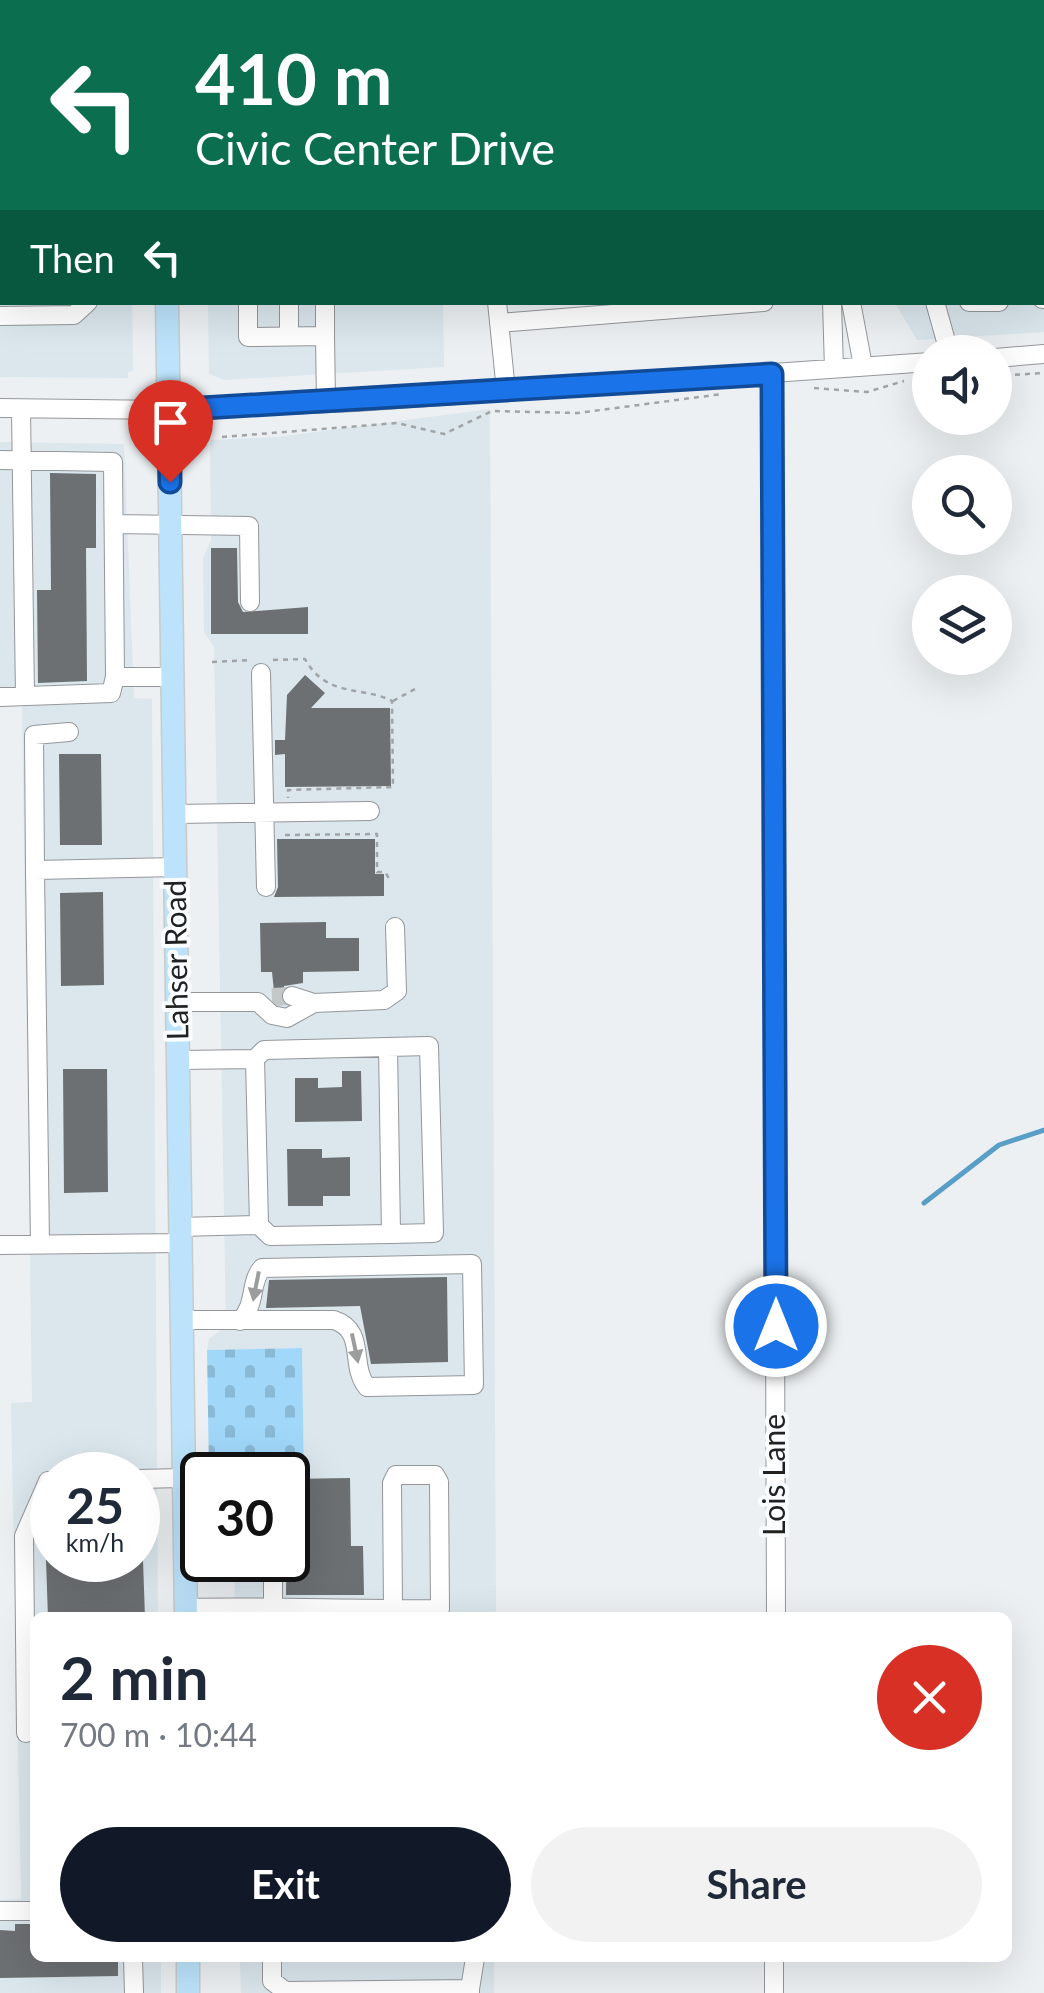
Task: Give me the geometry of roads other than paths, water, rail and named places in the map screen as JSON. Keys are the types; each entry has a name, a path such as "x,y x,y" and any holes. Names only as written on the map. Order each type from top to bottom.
{"main road":[{"name":"Lahser Road","path":"167,305 184,1452"},
{"name":"Lahser Road","path":"186,1582 186,1612"},
{"path":"188,1962 188,1993"}],"street":[{"path":"0,316 74,315 85,305"},
{"path":"248,305 248,337 326,336"},
{"path":"289,305 289,336"},
{"path":"325,305 326,403"},
{"path":"497,305 506,391"},
{"path":"499,324 728,305"},
{"path":"832,305 834,368"},
{"path":"852,305 863,366"},
{"path":"936,305 944,335"},
{"path":"1012,357 1044,354"},
{"path":"0,408 169,410 326,403 912,363"},
{"name":"Lois Lane","path":"772,374 776,1612"},
{"path":"21,410 25,696"},
{"path":"0,460 114,462 115,677 111,693 0,697"},
{"path":"114,524 249,526 250,602"},
{"path":"259,664 266,888"},
{"path":"115,677 173,677"},
{"path":"40,1245 34,736 68,732"},
{"path":"175,814 370,811"},
{"path":"34,870 176,867"},
{"path":"178,1002 274,998 314,1003 384,1000 397,992 395,927"},
{"path":"274,998 268,1012 287,1018 314,1003"},
{"path":"179,1060 254,1059 264,1050 429,1046 434,1233 270,1236 259,1225 254,1059"},
{"path":"388,1048 392,1234"},
{"path":"0,1245 40,1245 88,1253 259,1225"},
{"path":"181,1320 340,1322 355,1338 359,1372 367,1386 474,1384 472,1264 266,1267 256,1274 252,1306 240,1320"},
{"path":"208,1612 273,1609 393,1610 440,1609 440,1482 435,1475 396,1475 392,1483 393,1610"},
{"path":"26,1733 24,1536 30,1522"},
{"path":"273,1582 273,1609"},
{"path":"0,1912 30,1911"},
{"path":"133,1962 134,1993"},
{"path":"272,1962 272,1981 285,1991 470,1991 474,1962"},
{"path":"774,1962 774,1993"}],"waterway":[{"path":"924,1203 999,1145 1044,1130"}],"tunnel":[{"path":"272,997 292,996"}]}
